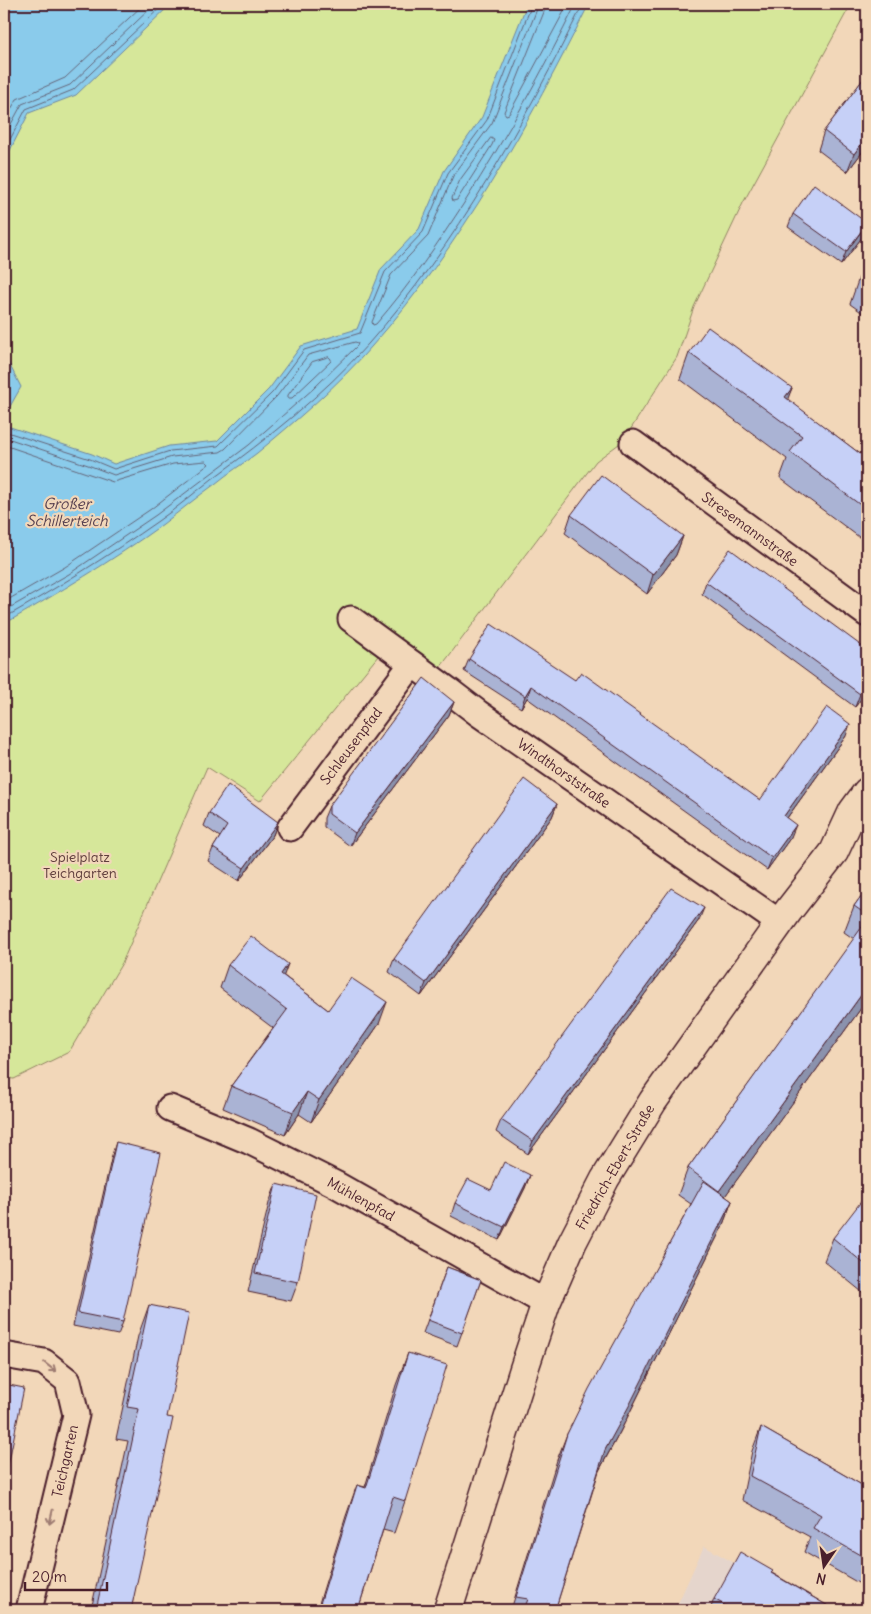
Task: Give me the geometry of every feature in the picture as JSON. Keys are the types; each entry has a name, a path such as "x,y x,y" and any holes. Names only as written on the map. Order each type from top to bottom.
{"street":[{"name":"Stresemannstraße","path":"633,443 867,614"},
{"name":"Windthorststraße","path":"350,620 478,713 780,923"},
{"name":"Schleusenpfad","path":"290,828 412,664"},
{"name":"Friedrich-Ebert-Straße","path":"448,1610 546,1303 572,1243 605,1179 652,1101 780,923 834,852 853,812 867,792"},
{"name":"Friedrich-Ebert-Straße","path":"834,852 867,827"},
{"name":"Mühlenpfad","path":"170,1108 249,1141 335,1184 546,1303"},
{"name":"Teichgarten","path":"4,1355 44,1362 68,1381 76,1415 29,1610"}],"shaded area":[{"path":"704,1546 818,1610 675,1610"}],"green space":[{"name":"Spielplatz Teichgarten","path":"4,4 857,4 850,6 743,203 694,307 677,357 623,441 596,461 433,677 387,645 260,801 207,767 122,963 69,1052 14,1079 4,1078"}],"water":[{"path":"4,4 171,4 76,95 29,113 4,162"},
{"name":"Großer Schillerteich","path":"527,4 589,4 518,138 464,225 404,308 372,346 317,402 252,457 124,551 4,624 4,425 92,454 114,464 169,446 217,441 269,389 301,346 357,329 381,269 419,229 444,171 482,117"},
{"path":"4,354 21,387 4,417"}],"building":[{"path":"867,74 867,136 854,154 824,131"},
{"path":"814,184 867,223 846,252 793,214"},
{"path":"867,264 867,276 861,272"},
{"path":"708,327 792,388 785,397 867,459 867,510 790,452 802,436 689,353"},
{"path":"601,475 683,536 653,575 571,515"},
{"path":"730,549 867,650 867,684 860,694 706,582"},
{"path":"491,624 575,680 581,672 760,800 827,707 850,724 784,816 796,825 772,858 531,686 525,696 469,659"},
{"path":"424,678 454,702 355,833 329,814 329,806"},
{"path":"524,779 557,804 426,983 394,959"},
{"path":"228,785 278,822 244,868 213,848 227,826 209,813"},
{"path":"671,888 704,908 533,1141 501,1120"},
{"path":"867,888 867,915 854,906"},
{"path":"867,920 867,987 719,1191 688,1168"},
{"path":"251,936 288,964 281,974 328,1010 351,978 387,1002 319,1100 307,1092 293,1112 231,1086 287,1010 228,965"},
{"path":"116,1142 161,1153 123,1322 78,1313"},
{"path":"504,1162 530,1175 504,1227 455,1203 468,1179 491,1190"},
{"path":"704,1181 732,1201 605,1450 557,1604 566,1606 565,1610 524,1610 528,1599 516,1597 567,1434 589,1389"},
{"path":"276,1184 316,1194 298,1282 255,1273"},
{"path":"863,1199 867,1202 867,1266 833,1238"},
{"path":"447,1267 481,1280 462,1333 428,1320"},
{"path":"149,1305 189,1313 167,1417 173,1418 131,1610 96,1610 139,1409 127,1407"},
{"path":"408,1353 447,1365 405,1501 393,1497 358,1610 318,1610 357,1485 366,1488"},
{"path":"4,1384 24,1388 4,1485"},
{"path":"761,1427 867,1488 867,1559 813,1528 821,1515 750,1476"},
{"path":"740,1552 773,1571 771,1573 835,1610 733,1610 714,1599"}]}
